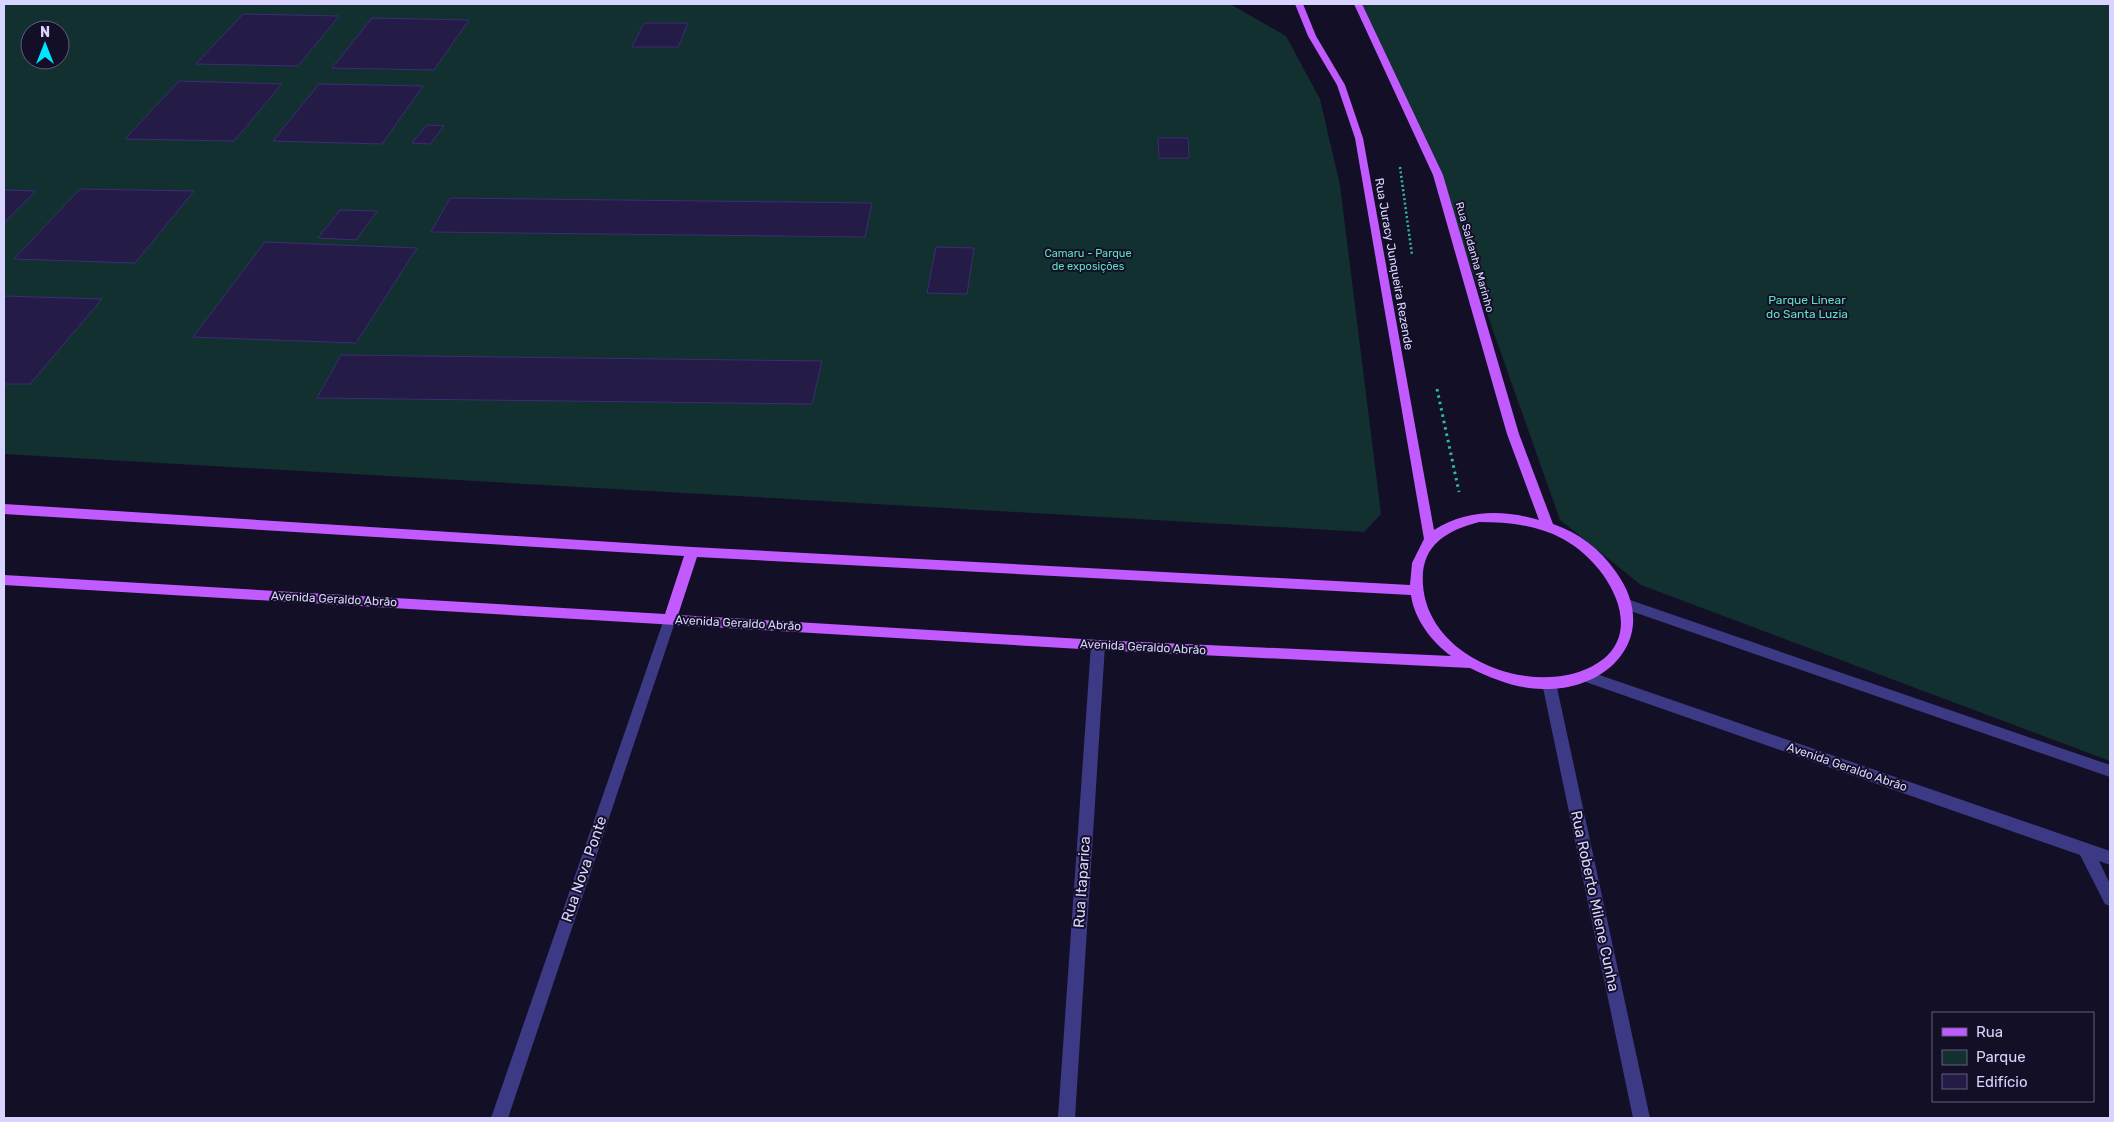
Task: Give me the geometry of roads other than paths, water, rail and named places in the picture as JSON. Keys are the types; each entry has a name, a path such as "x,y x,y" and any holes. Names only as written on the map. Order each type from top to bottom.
{"main road":[{"name":"Rua Juracy Junqueira Rezende","path":"1299,4 1312,36 1341,85 1359,138 1430,539"},
{"name":"Rua Saldanha Marinho","path":"1358,4 1438,175 1513,434 1548,526"},
{"path":"4,509 692,552 1415,590"},
{"name":"Avenida Geraldo Abrão","path":"1479,517 1513,517 1548,526 1580,543 1607,566 1627,604 1628,623 1620,649 1600,670 1585,676 1548,684 1534,684 1498,676 1473,663 1438,637 1420,611 1415,590 1417,560 1430,539 1451,525 1479,517"},
{"path":"670,619 692,552"},
{"name":"Avenida Geraldo Abrão","path":"4,580 1098,645 1473,663"}],"street":[{"path":"1627,604 2110,771"},
{"name":"Rua Nova Ponte","path":"499,1118 670,619"},
{"name":"Rua Itaparica","path":"1066,1118 1098,645"},
{"name":"Avenida Geraldo Abrão","path":"1585,676 2110,858"},
{"name":"Rua Roberto Milene Cunha","path":"1548,684 1642,1118"},
{"path":"2086,850 2110,899"}],"park label":[{"name":"Camaru - Parque de exposições","path":"1088,259"},
{"name":"Parque Linear do Santa Luzia","path":"1807,307"}]}
